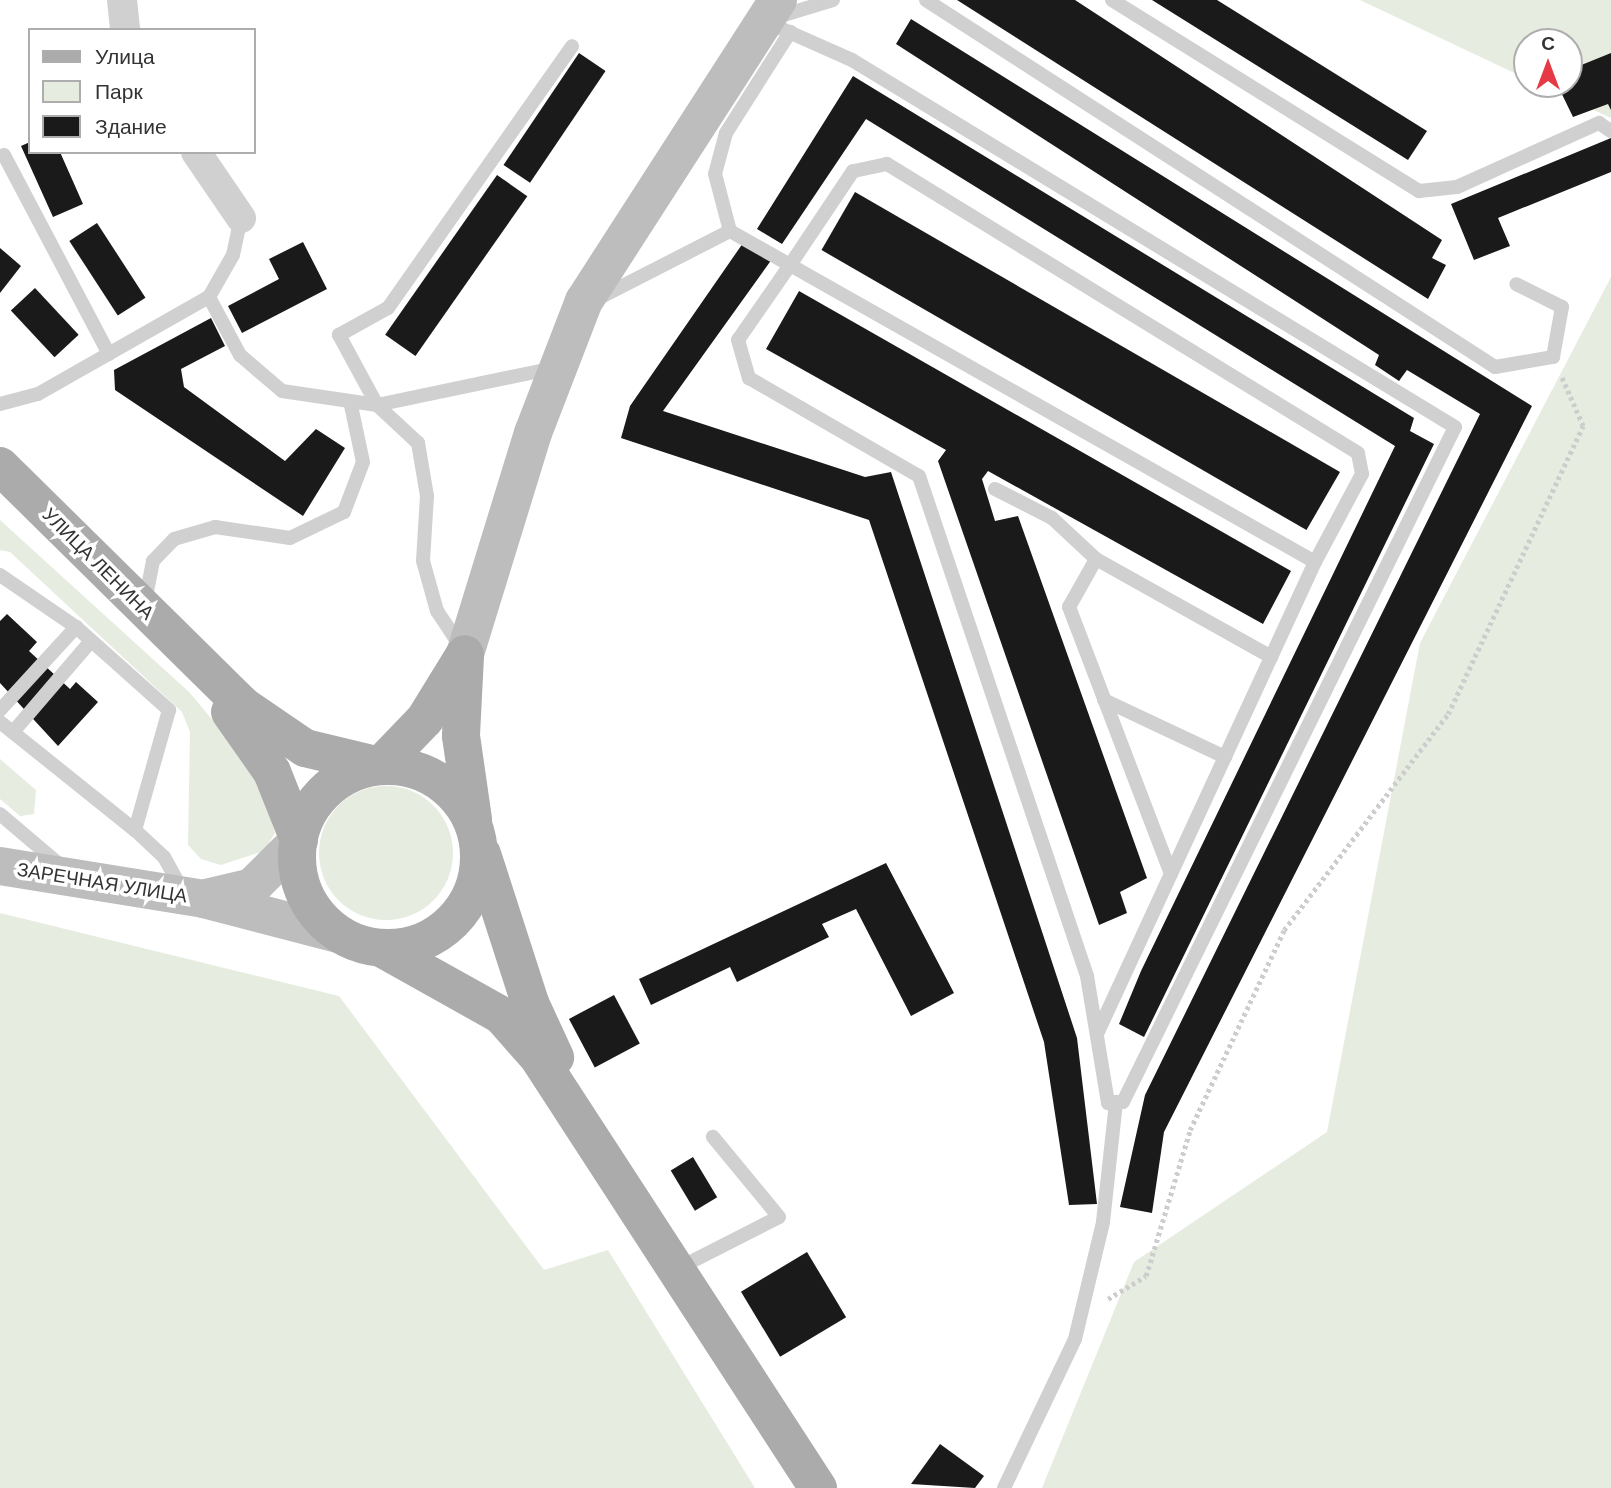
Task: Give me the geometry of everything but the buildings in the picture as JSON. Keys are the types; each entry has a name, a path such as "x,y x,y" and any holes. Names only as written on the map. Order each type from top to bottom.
{"main road":[{"path":"596,1145 530,1003 477,835 461,736 466,654 558,367 582,307 777,18"},
{"name":"УЛИЦА ЛЕНИНА","path":"0,466 195,662"},
{"path":"195,898 252,887 299,840 327,790 380,766 425,719 466,654"},
{"path":"195,662 271,730 305,748 438,780 460,801 477,835 475,883 456,919 434,936 381,948"},
{"path":"195,662 272,772 299,840 304,893 338,934 381,948 501,1015 538,1057 817,1488"},
{"name":"ЗАРЕЧНАЯ УЛИЦА","path":"0,866 195,898 338,934"}],"street":[{"path":"122,0 125,28"},
{"path":"197,154 242,218"}],"lane":[{"path":"833,0 777,18 726,133 715,174 730,231 1315,562"},
{"path":"926,0 1495,367 1553,357 1562,307 1516,284"},
{"path":"1112,0 1419,191 1457,187 1600,123 1611,131"},
{"path":"777,18 852,60 1455,427 1157,1043 1116,1102 1102,1222 1081,1316 1004,1488"},
{"path":"466,654 437,611 424,561 428,496 418,443 377,405 339,335 388,308 572,46"},
{"path":"4,155 110,354"},
{"path":"1096,1034 1315,562 1362,474 1358,453 887,164 853,171 738,340 749,378 919,476 1087,976 1096,1034 1108,1103 1116,1102"},
{"path":"0,404 38,394 209,297 233,255 242,218"},
{"path":"582,307 730,231"},
{"path":"209,297 240,355 282,391 377,405 558,367"},
{"path":"143,609 153,561 174,539 215,527 290,538 344,512 363,462 350,401"},
{"path":"995,489 1052,518 1096,559 1271,657"},
{"path":"1096,559 1069,607 1171,874"},
{"path":"0,575 76,627 169,710 135,831"},
{"path":"0,710 76,627"},
{"path":"13,732 91,640"},
{"path":"1104,700 1225,757"},
{"path":"0,722 164,856 195,898"},
{"path":"0,814 77,880"},
{"path":"676,1270 779,1217 713,1137"}],"path":[{"path":"1081,1316 1146,1276 1190,1130 1284,930 1448,713 1583,426 1553,357"}],"green space":[{"path":"1360,0 1611,0 1611,118 1568,98 1583,98 1583,28 1513,28 1513,72"},
{"path":"1611,277 1611,1488 1042,1488 1134,1262 1327,1132 1420,643"},
{"path":"0,520 189,692 237,749 260,780 275,833 264,851 221,865 201,859 188,845 190,732 182,712 10,552 0,550"},
{"path":"0,759 36,790 34,814 20,816 0,799"},
{"path":"386,786 412,791 433,806 448,827 453,853 448,879 433,900 412,915 386,920 360,915 339,900 324,879 319,853 324,827 339,806 360,791"},
{"path":"0,913 339,996 544,1270 608,1250 755,1488 0,1488"}]}
